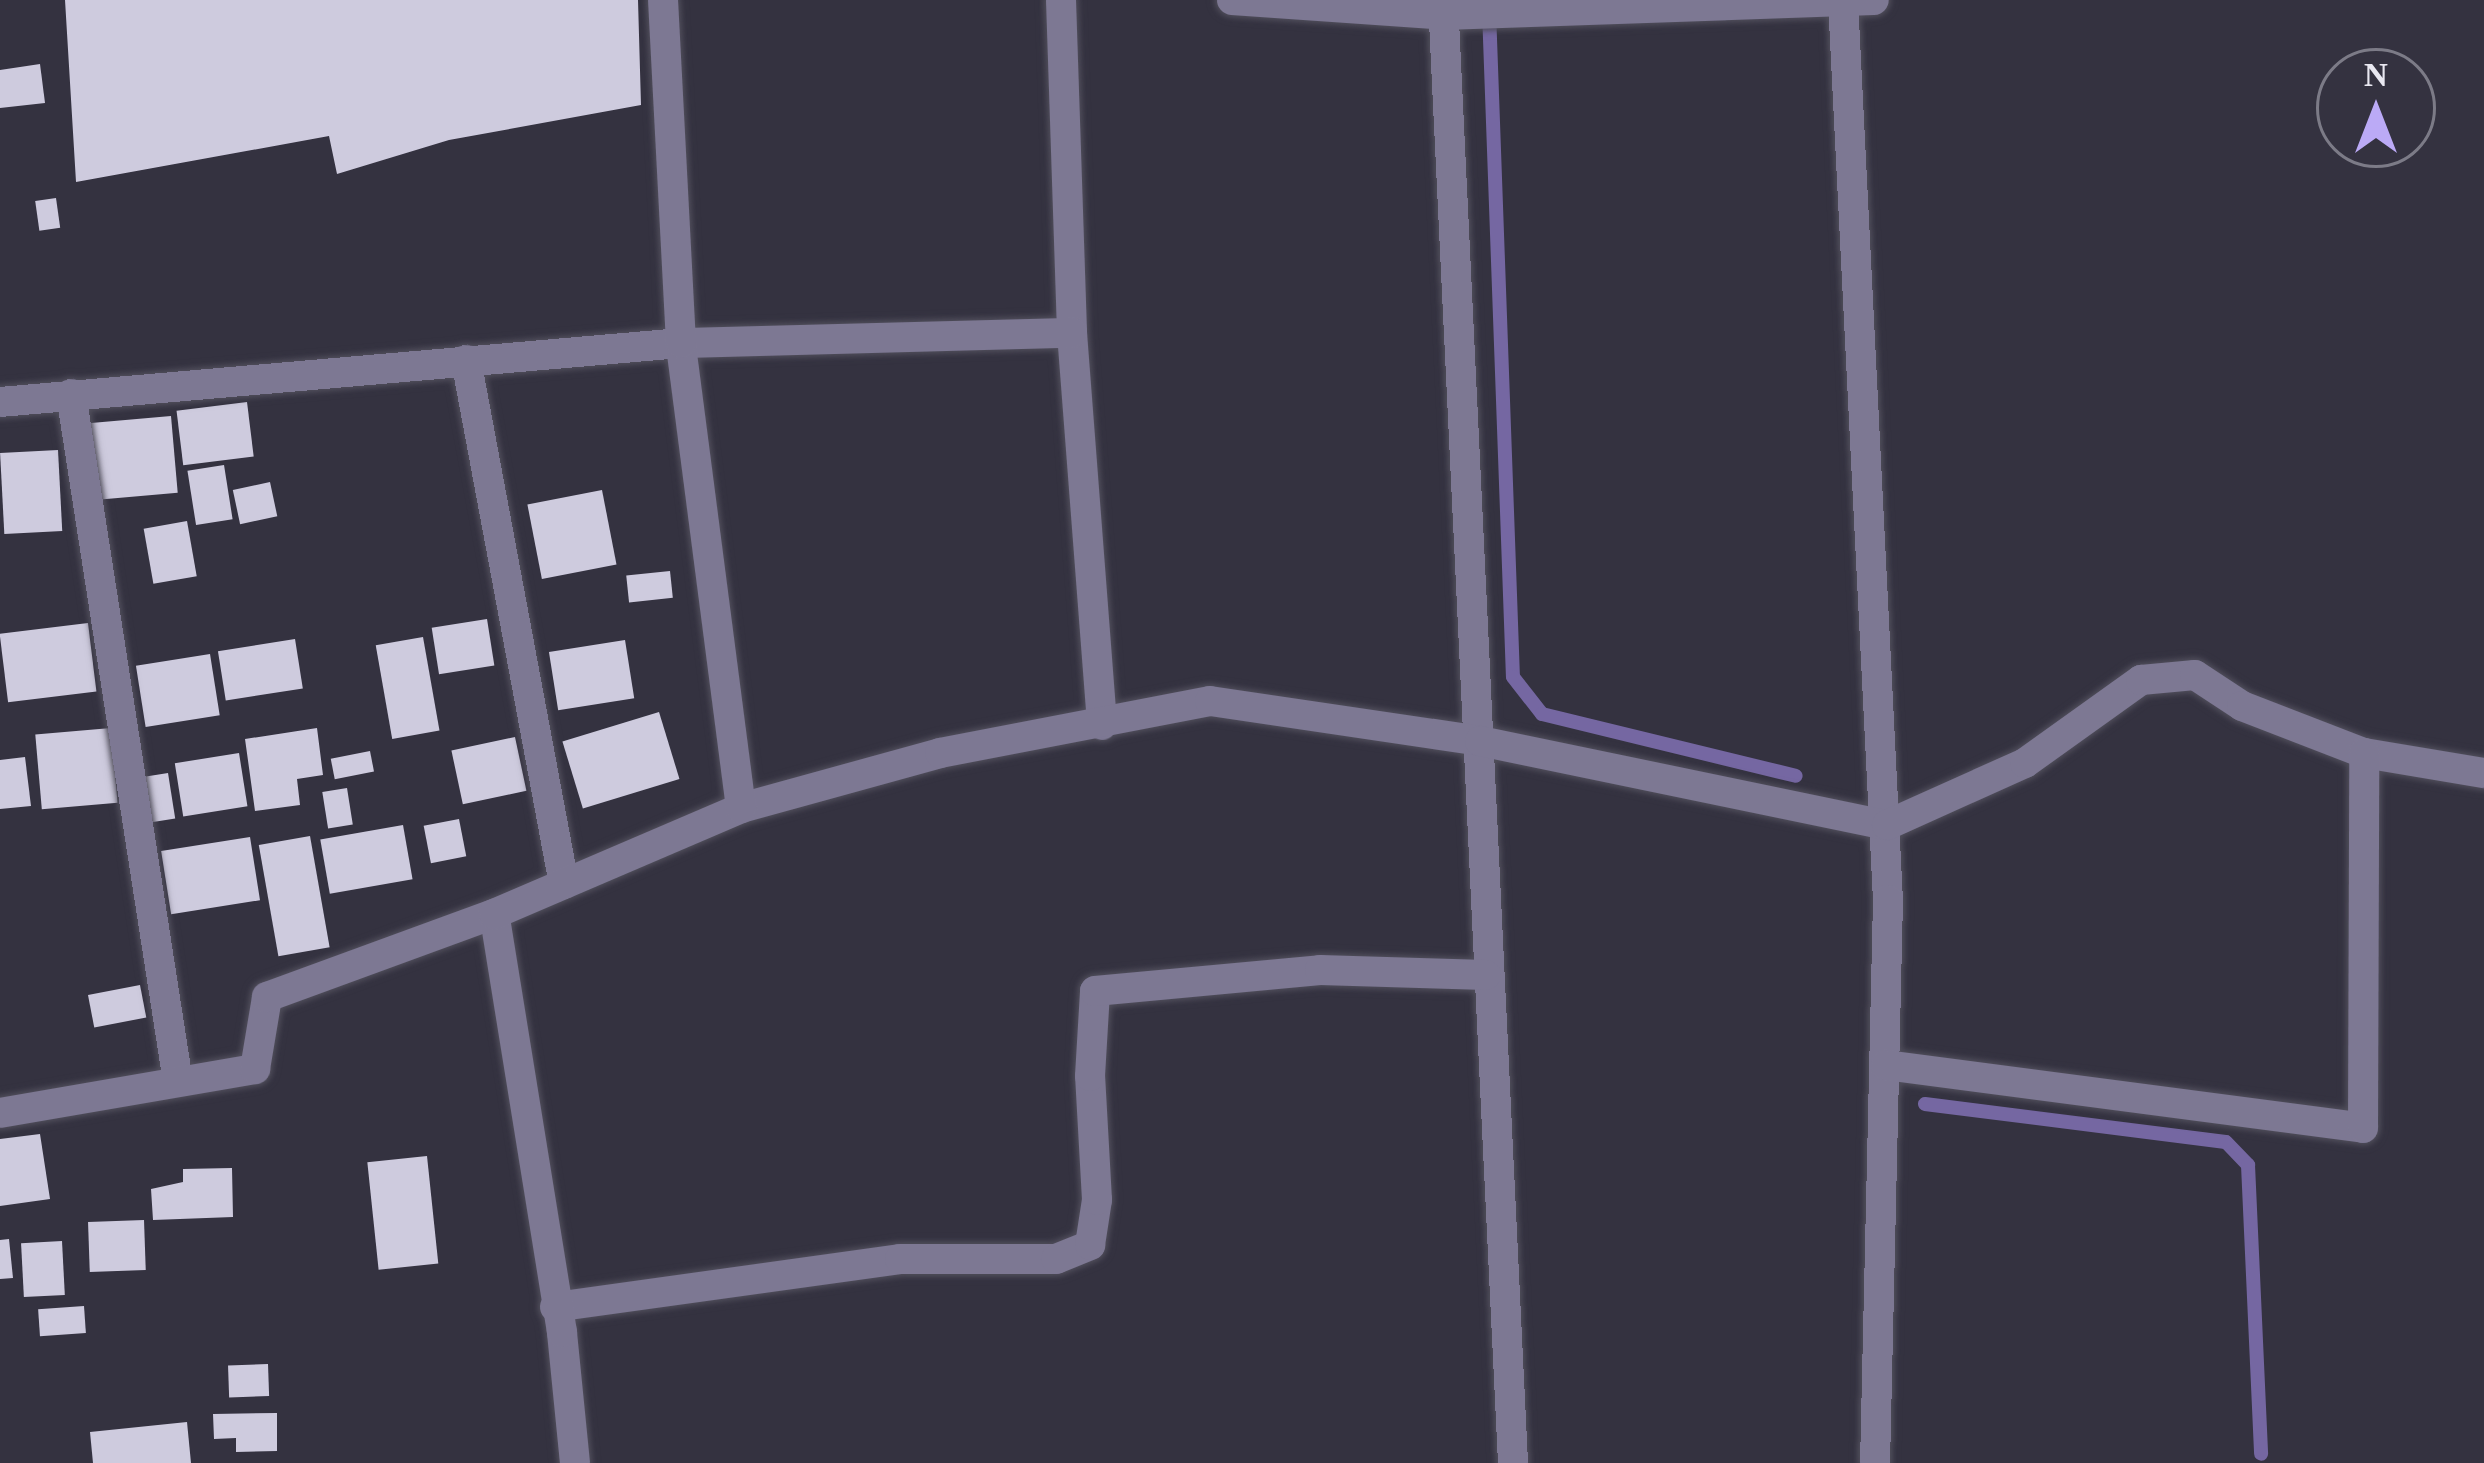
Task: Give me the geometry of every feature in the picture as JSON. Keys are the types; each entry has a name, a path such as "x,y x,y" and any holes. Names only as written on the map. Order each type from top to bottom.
{"street":[{"path":"663,0 681,343 741,808"},
{"path":"1061,0 1072,333 1102,724"},
{"path":"1232,0 1492,14 1874,0"},
{"path":"1843,1 1886,825 1886,1065 1875,1463"},
{"path":"1443,8 1513,1463"},
{"path":"0,402 681,343 1072,333"},
{"path":"466,360 564,884"},
{"path":"71,394 178,1082"},
{"path":"0,1113 255,1070 267,998 494,914 741,808 940,753 1210,701 1480,741 1886,825 2025,763 2141,680 2195,674 2242,706 2364,753 2484,773"},
{"path":"1886,1065 2362,1128 2364,753"},
{"path":"494,914 575,1463"},
{"path":"555,1307 899,1259 1056,1259 1090,1245 1094,1222 1095,992 1321,970 1486,975"}],"building":[{"path":"65,0 638,0 641,105 449,140 337,174 329,136 76,182"},
{"path":"40,64 45,103 0,108 0,70"},
{"path":"56,198 60,228 39,231 35,201"},
{"path":"247,402 254,457 183,465 177,411"},
{"path":"171,416 178,493 95,500 88,423"},
{"path":"58,450 62,531 4,534 0,453"},
{"path":"224,465 233,519 196,525 187,471"},
{"path":"270,482 277,516 240,524 233,490"},
{"path":"602,490 617,565 542,579 527,505"},
{"path":"187,521 197,576 153,584 144,529"},
{"path":"670,571 673,598 629,602 626,576"},
{"path":"487,619 494,665 439,674 432,628"},
{"path":"88,623 96,691 8,702 0,634"},
{"path":"423,637 439,731 392,739 376,645"},
{"path":"295,639 303,688 226,701 218,651"},
{"path":"625,640 634,698 558,710 549,652"},
{"path":"210,654 220,715 146,727 136,666"},
{"path":"659,712 679,779 583,808 562,742"},
{"path":"111,728 118,803 42,809 35,735"},
{"path":"317,728 323,775 297,779 300,805 255,811 245,739"},
{"path":"515,737 526,791 463,804 451,751"},
{"path":"370,751 374,772 335,779 331,759"},
{"path":"239,753 247,806 183,817 175,763"},
{"path":"25,757 31,806 0,809 0,760"},
{"path":"168,773 175,818 149,823 141,777"},
{"path":"347,788 353,825 328,828 322,792"},
{"path":"459,819 466,856 431,863 424,826"},
{"path":"403,825 413,879 330,894 320,840"},
{"path":"310,836 330,947 278,956 259,845"},
{"path":"250,837 260,900 171,914 161,851"},
{"path":"140,985 146,1017 94,1028 88,995"},
{"path":"40,1134 50,1199 0,1206 0,1139"},
{"path":"427,1156 438,1263 379,1270 367,1162"},
{"path":"232,1168 233,1217 153,1220 151,1189 183,1182 183,1169"},
{"path":"144,1220 146,1270 90,1272 88,1222"},
{"path":"9,1239 13,1278 0,1279 0,1240"},
{"path":"62,1241 65,1295 24,1297 21,1243"},
{"path":"84,1306 86,1333 40,1336 38,1309"},
{"path":"268,1364 269,1396 229,1397 228,1365"},
{"path":"277,1413 277,1451 236,1452 236,1438 214,1439 213,1414"},
{"path":"187,1422 191,1463 93,1463 90,1432"}],"waterway":[{"path":"1489,11 1513,677 1542,714 1796,776"},
{"path":"1925,1104 2226,1142 2248,1165 2261,1454"}]}
